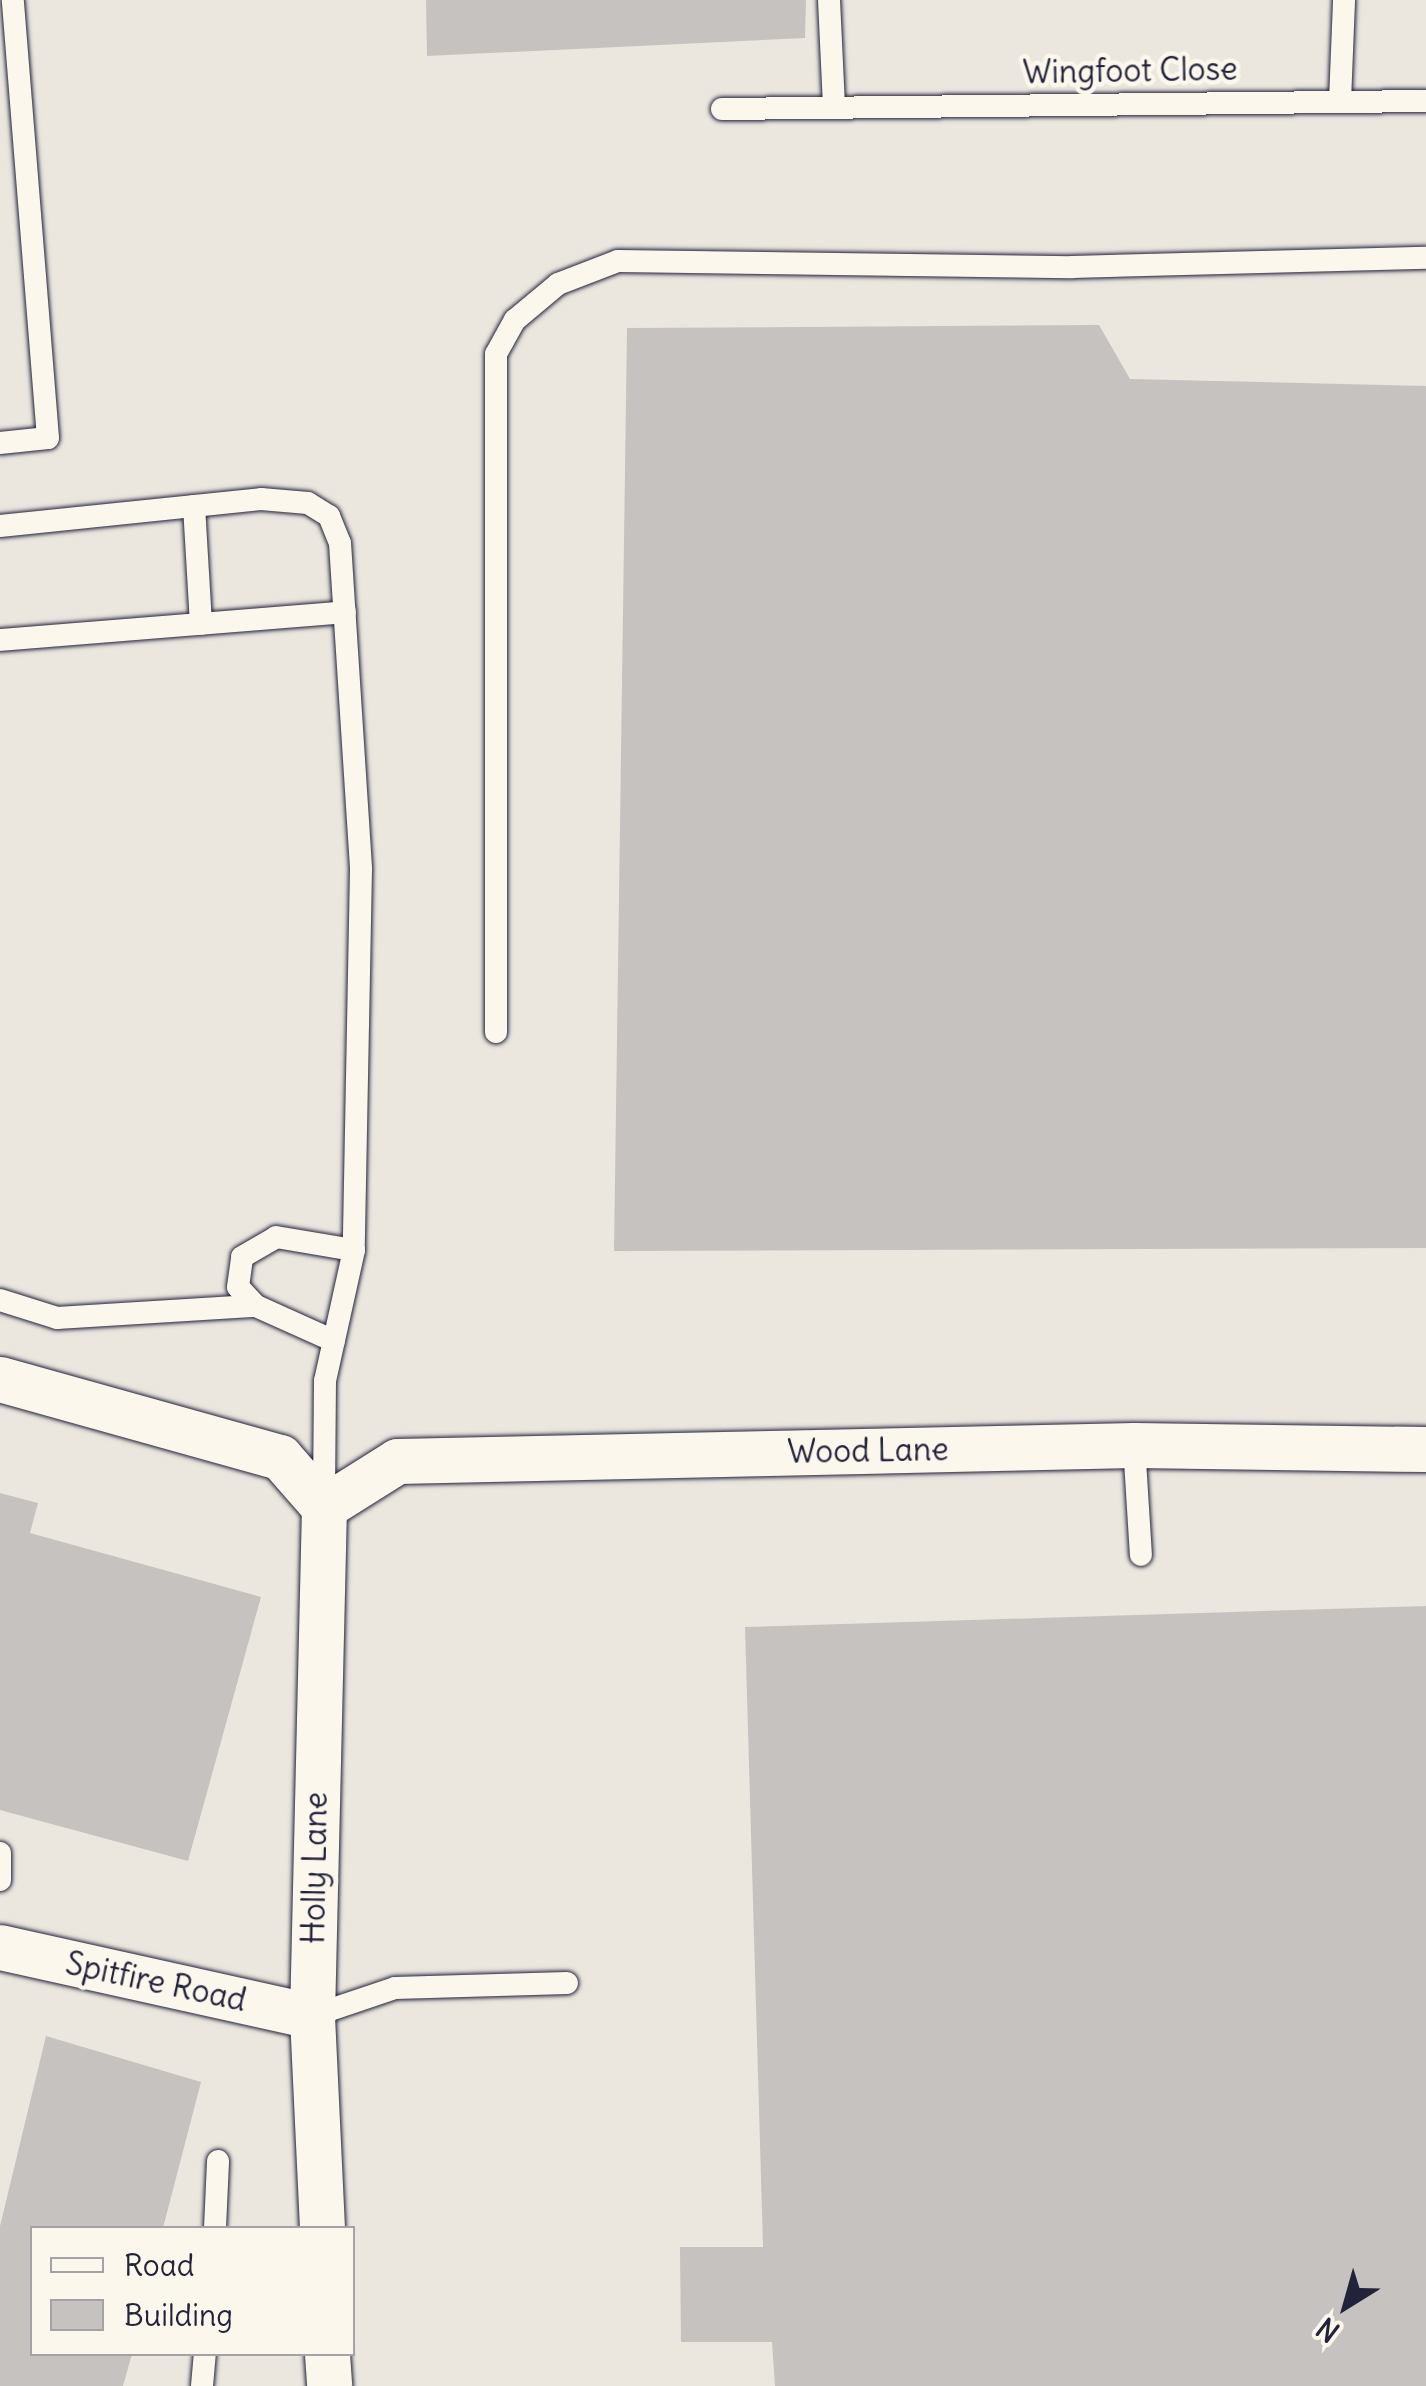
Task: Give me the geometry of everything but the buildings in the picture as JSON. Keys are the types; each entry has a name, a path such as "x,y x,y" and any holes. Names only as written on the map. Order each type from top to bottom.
{"street":[{"path":"0,1379 280,1457 324,1507"},
{"name":"Wood Lane","path":"324,1507 398,1462 1134,1445 1426,1449"},
{"name":"Holly Lane","path":"322,2226 312,2016 324,1507"},
{"name":"Spitfire Road","path":"0,1947 312,2016"},
{"path":"327,2356 328,2386"}],"lane":[{"path":"0,443 48,438 13,0"},
{"path":"830,0 834,106"},
{"path":"1340,101 1344,0"},
{"name":"Wingfoot Close","path":"722,110 1426,101"},
{"path":"496,1032 496,354 544,296 618,261 1072,267 1426,258"},
{"path":"0,526 194,506 308,502 328,516 340,543 360,869 354,1250 334,1342 324,1507"},
{"path":"194,506 201,624"},
{"path":"0,640 344,612"},
{"path":"256,1306 237,1279 256,1241 354,1250"},
{"path":"0,1300 58,1318 256,1306 334,1342"},
{"path":"1134,1445 1140,1555"},
{"path":"0,1853 0,1880"},
{"path":"312,2016 395,1988 567,1983"},
{"path":"215,2226 218,2161"},
{"path":"202,2386 205,2356"}],"shaded area":[{"path":"0,0 1426,0 1426,2386 0,2386"}]}
